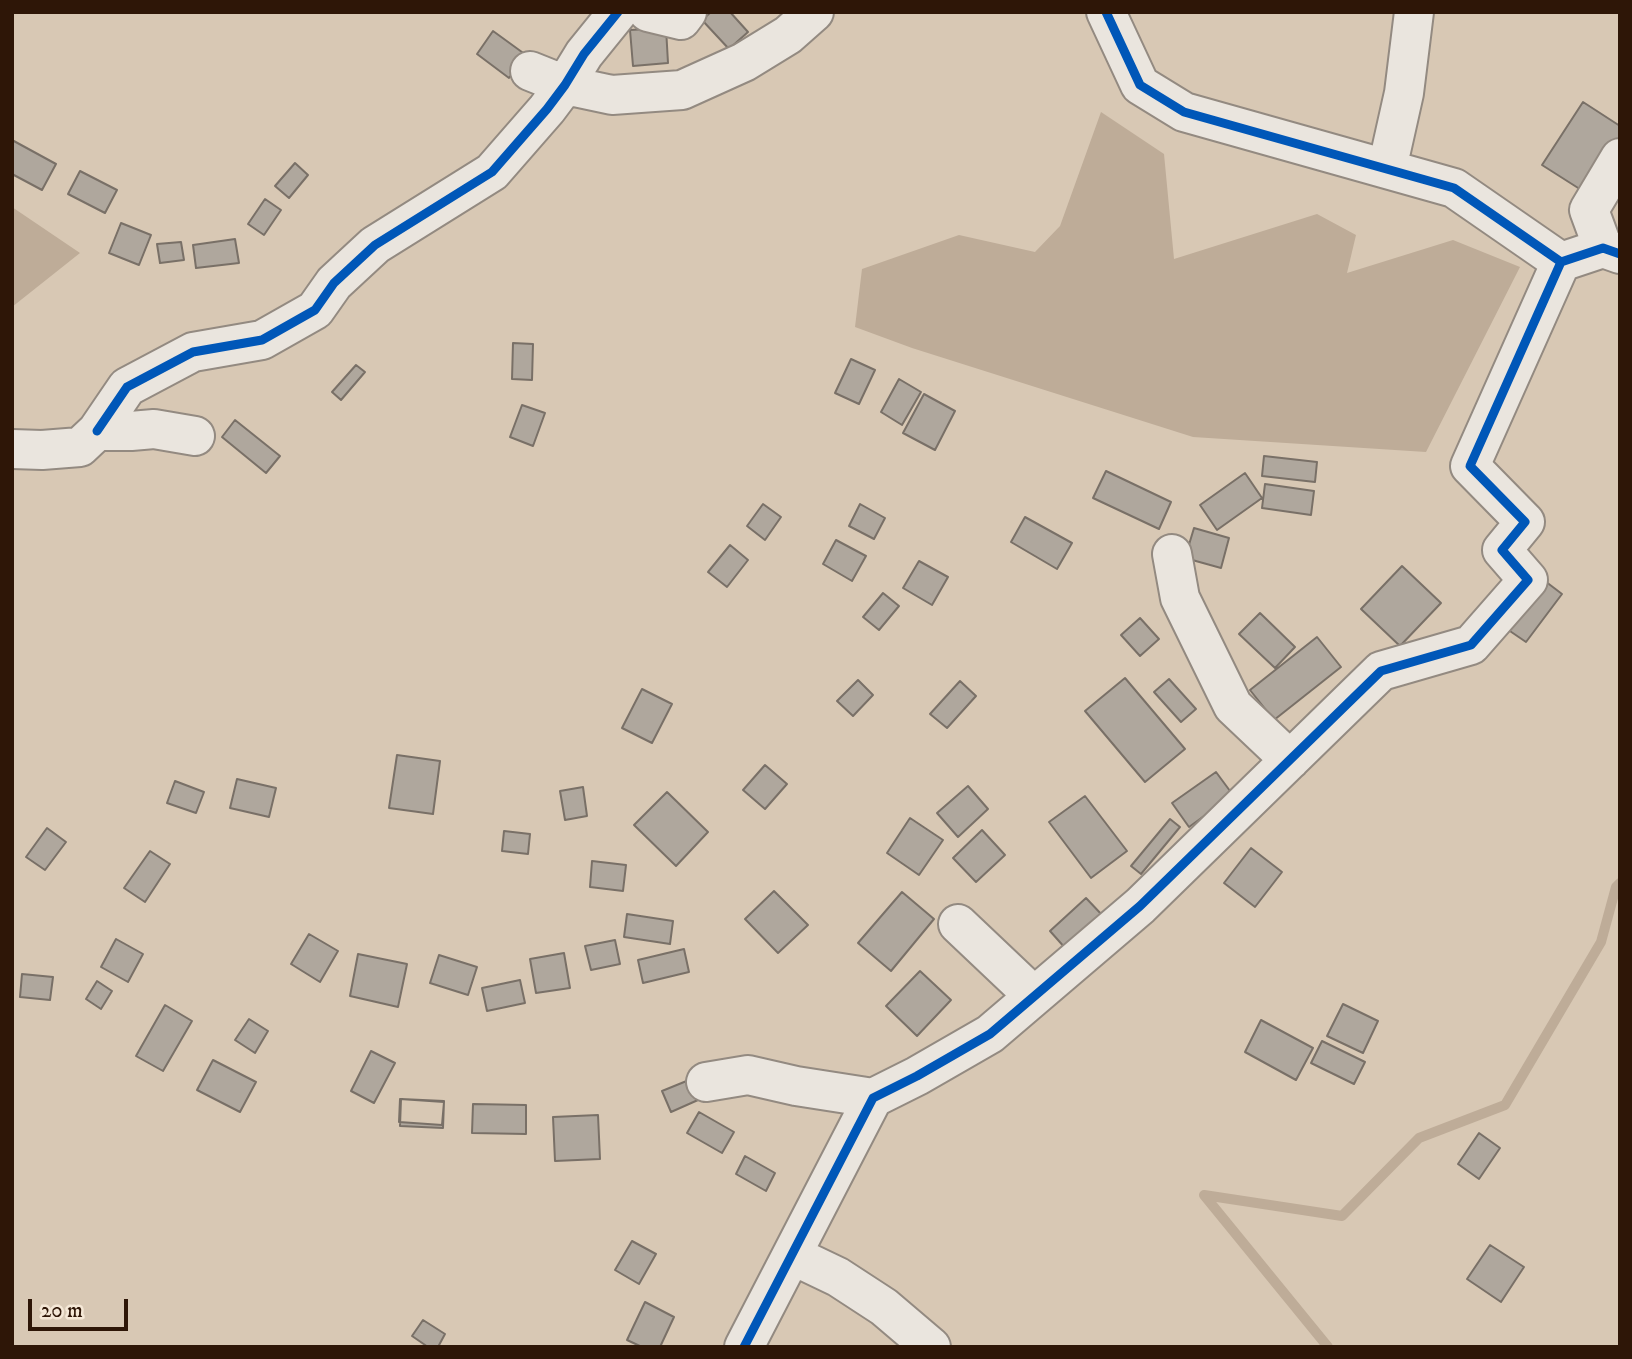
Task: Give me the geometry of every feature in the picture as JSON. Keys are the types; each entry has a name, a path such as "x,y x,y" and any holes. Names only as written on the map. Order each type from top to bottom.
{"street":[{"path":"12,449 80,447 97,431 127,387 194,352 262,340 315,310 334,282 375,245 492,172 547,109 583,54 618,12"},
{"path":"648,12 681,20 687,12"},
{"path":"530,71 565,85 612,95 682,90 755,55 788,35 814,12"},
{"path":"1107,12 1140,85 1184,112 1454,188 1561,262 1611,251 1589,210 1620,158"},
{"path":"1387,169 1404,93 1414,12"},
{"path":"706,1082 748,1075 796,1086 873,1098 917,1076 990,1034 1140,906 1381,671 1471,645 1528,580 1502,550 1525,522 1470,466 1561,262"},
{"path":"97,431 154,429 195,436"},
{"path":"1172,554 1180,598 1225,655 1233,706 1290,760"},
{"path":"958,924 1034,996"},
{"path":"744,1347 873,1098"},
{"path":"792,1255 838,1277 884,1307 931,1347"}],"shaded area":[{"path":"12,12 1620,12 1620,1347 12,1347"},
{"path":"1101,112 1164,154 1174,259 1317,214 1356,235 1347,273 1453,240 1520,267 1426,452 1193,437 912,348 855,327 862,269 959,235 1035,252 1060,226"},
{"path":"12,207 80,253 12,307"}],"building":[{"path":"711,12 730,12 748,32 729,49 702,20"},
{"path":"666,28 668,63 633,66 630,30"},
{"path":"493,31 526,55 509,78 477,54"},
{"path":"1583,102 1620,126 1620,140 1586,193 1542,165"},
{"path":"12,140 56,164 42,190 12,174"},
{"path":"295,163 308,175 289,198 275,186"},
{"path":"80,171 117,190 105,213 68,194"},
{"path":"265,199 281,210 264,235 248,224"},
{"path":"121,223 151,235 139,265 109,253"},
{"path":"235,239 239,263 196,268 193,245"},
{"path":"181,242 184,260 160,263 157,244"},
{"path":"513,343 533,344 532,380 512,379"},
{"path":"851,359 875,370 859,404 835,393"},
{"path":"356,365 365,372 341,400 332,392"},
{"path":"899,379 921,392 902,425 881,412"},
{"path":"924,394 955,411 935,450 903,433"},
{"path":"522,405 545,413 533,446 510,437"},
{"path":"235,420 280,456 266,473 222,437"},
{"path":"1264,456 1317,462 1315,482 1262,476"},
{"path":"1106,471 1171,502 1159,529 1093,498"},
{"path":"1245,473 1262,498 1217,530 1200,505"},
{"path":"1265,484 1314,491 1311,515 1262,508"},
{"path":"763,504 781,517 765,540 747,526"},
{"path":"860,504 885,518 874,539 849,526"},
{"path":"1025,517 1072,543 1057,569 1011,542"},
{"path":"1194,528 1229,538 1221,568 1185,558"},
{"path":"836,540 866,556 852,581 823,564"},
{"path":"730,545 748,560 727,587 708,572"},
{"path":"919,561 948,577 932,605 903,588"},
{"path":"1402,566 1441,603 1400,646 1361,609"},
{"path":"1541,578 1562,594 1526,642 1504,627"},
{"path":"883,593 899,606 879,630 863,617"},
{"path":"1260,613 1295,647 1275,668 1239,634"},
{"path":"1140,618 1159,639 1140,656 1121,635"},
{"path":"1317,637 1341,667 1274,720 1250,690"},
{"path":"1125,678 1185,749 1145,782 1085,711"},
{"path":"1169,679 1196,709 1181,722 1154,692"},
{"path":"858,680 873,695 853,716 837,701"},
{"path":"960,681 976,696 947,728 930,714"},
{"path":"642,689 672,704 652,743 622,728"},
{"path":"397,755 440,761 433,814 389,808"},
{"path":"765,765 787,784 765,809 743,790"},
{"path":"1216,772 1233,795 1189,827 1172,803"},
{"path":"237,779 276,788 269,817 230,808"},
{"path":"175,781 204,792 196,813 167,803"},
{"path":"968,786 988,809 958,837 937,813"},
{"path":"583,787 587,816 565,820 560,791"},
{"path":"667,792 708,832 676,866 634,825"},
{"path":"1085,796 1127,851 1091,878 1049,822"},
{"path":"910,818 943,840 919,875 887,853"},
{"path":"1170,819 1180,827 1141,874 1131,866"},
{"path":"47,828 66,842 45,870 26,857"},
{"path":"982,830 1005,855 976,882 953,858"},
{"path":"504,831 530,834 528,854 502,851"},
{"path":"1251,848 1282,872 1255,907 1224,883"},
{"path":"150,851 170,864 145,902 124,888"},
{"path":"592,861 626,865 623,891 590,887"},
{"path":"774,891 808,925 778,953 745,919"},
{"path":"902,892 934,919 891,971 858,943"},
{"path":"1086,898 1103,916 1066,949 1050,931"},
{"path":"627,914 673,921 670,944 624,937"},
{"path":"309,934 338,951 320,982 291,964"},
{"path":"116,939 143,954 128,982 101,967"},
{"path":"615,940 620,964 591,970 585,946"},
{"path":"684,949 689,972 643,983 638,960"},
{"path":"564,953 570,988 536,993 530,959"},
{"path":"358,954 407,964 398,1007 350,996"},
{"path":"439,955 477,967 468,995 430,983"},
{"path":"920,971 951,1000 917,1036 886,1006"},
{"path":"22,974 53,977 50,1000 20,997"},
{"path":"520,980 525,1003 487,1011 482,988"},
{"path":"97,981 112,991 101,1009 86,999"},
{"path":"1343,1004 1378,1021 1363,1053 1327,1036"},
{"path":"165,1005 192,1021 163,1071 136,1056"},
{"path":"249,1019 268,1031 255,1053 235,1040"},
{"path":"1261,1020 1313,1048 1296,1080 1245,1052"},
{"path":"1322,1041 1365,1062 1354,1084 1311,1063"},
{"path":"371,1051 395,1063 374,1103 351,1091"},
{"path":"213,1060 256,1082 240,1112 197,1090"},
{"path":"689,1080 698,1100 671,1112 662,1091"},
{"path":"400,1099 444,1102 442,1125 399,1122"},
{"path":"401,1099 444,1101 443,1128 400,1126"},
{"path":"473,1104 526,1105 526,1134 472,1133"},
{"path":"699,1112 734,1132 722,1153 687,1133"},
{"path":"598,1115 600,1159 555,1161 553,1117"},
{"path":"1479,1133 1500,1148 1479,1179 1458,1164"},
{"path":"745,1156 775,1173 766,1191 736,1174"},
{"path":"632,1241 656,1254 639,1284 615,1270"},
{"path":"1490,1245 1524,1267 1501,1302 1467,1279"},
{"path":"645,1302 674,1317 660,1347 642,1347 627,1340"},
{"path":"423,1320 445,1334 438,1347 428,1347 412,1336"}],"waterway":[{"path":"1328,1347 1204,1195 1342,1216 1419,1138 1505,1105 1601,942 1616,887 1620,883"}],"cycle path":[{"path":"97,431 127,387 193,352 262,340 315,310 334,283 375,245 492,172 547,109 584,54 618,12"},
{"path":"1106,12 1140,85 1184,112 1454,188 1561,262 1603,248 1620,254"},
{"path":"744,1347 873,1098 990,1034 1140,906 1381,671 1471,645 1528,580 1502,550 1525,522 1470,466 1561,262"}]}
